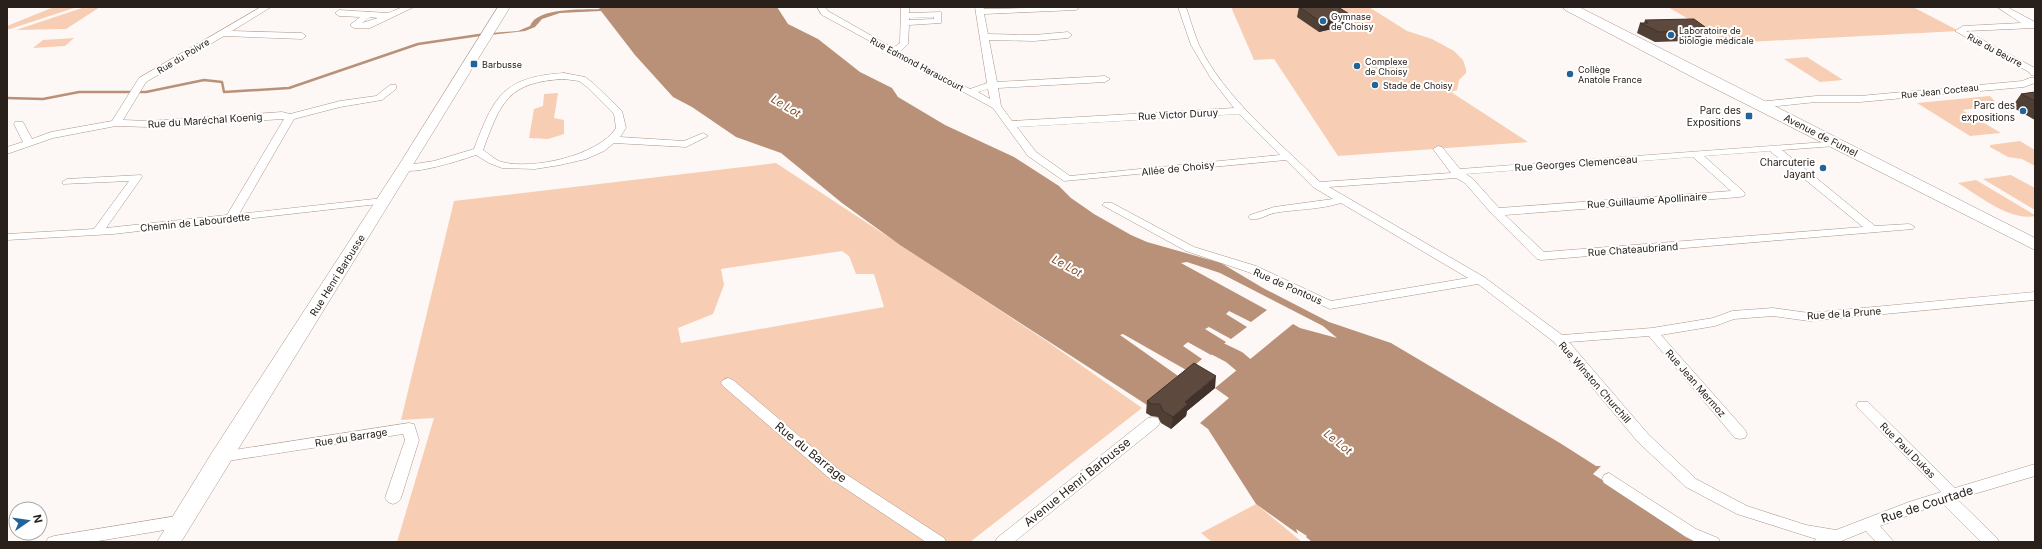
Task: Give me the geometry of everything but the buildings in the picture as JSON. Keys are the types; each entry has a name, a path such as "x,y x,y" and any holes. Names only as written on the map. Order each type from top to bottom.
{"main road":[{"name":"Rue Henri Barbusse","path":"169,542 382,201 405,168 504,7"},
{"name":"Avenue de Fumel","path":"1562,7 1606,27"},
{"name":"Avenue de Fumel","path":"1569,7 1758,105 2035,245"}],"street":[{"name":"Rue du Poivre","path":"116,123 130,97 142,80 267,7"},
{"path":"368,15 354,25 367,26 410,7"},
{"name":"Rue Edmond Haraucourt","path":"821,7 825,13 894,52 996,106 1009,124"},
{"path":"996,106 979,9 1076,7"},
{"path":"1182,7 1194,45 1215,77 1241,111 1317,185"},
{"path":"2001,7 2033,25"},
{"path":"339,13 389,16"},
{"path":"894,52 904,44 905,15"},
{"name":"Rue du Beurre","path":"2033,25 1963,29 1959,31 2032,70 2034,77"},
{"path":"222,33 302,36"},
{"path":"984,37 1034,38 1068,35"},
{"path":"564,76 582,79 619,113 621,128 613,140 590,154 560,162 526,165 501,165 478,151 486,129 505,94 524,83 546,77 564,76"},
{"name":"Rue Jean Cocteau","path":"1775,113 1794,106 2024,84 2034,77"},
{"path":"969,92 992,85 1105,79"},
{"name":"Rue du Maréchal Koenig","path":"7,151 51,135 116,123 148,124 282,115 290,117 340,104 379,98 392,87"},
{"name":"Rue Jean Cocteau","path":"1758,105 1816,99 1846,100"},
{"name":"Rue Victor Duruy","path":"1009,124 1241,111"},
{"path":"231,218 290,117"},
{"path":"19,124 29,143"},
{"name":"Allée de Choisy","path":"1009,124 1032,154 1068,179 1287,157"},
{"path":"613,140 686,144 703,136"},
{"name":"Rue Georges Clemenceau","path":"1317,185 1459,175 1465,171 1835,143"},
{"path":"1773,148 1873,230"},
{"name":"Rue Chateaubriand","path":"1438,149 1459,175 1469,180 1496,212 1541,256 1909,227"},
{"path":"405,168 435,164 478,151"},
{"name":"Rue Guillaume Apollinaire","path":"1496,212 1740,194 1696,154"},
{"path":"67,182 137,177 97,232"},
{"name":"Rue Winston Churchill","path":"1317,185 1340,200 1480,280 1559,339 1643,438 1691,483 1742,510 1806,531 1836,536"},
{"path":"1254,218 1264,212 1329,204 1340,200"},
{"name":"Chemin de Labourdette","path":"7,237 97,232 382,201"},
{"name":"Rue de Pontous","path":"1108,205 1190,249 1252,269 1330,305 1480,280"},
{"name":"Rue de la Prune","path":"1559,339 1652,332 1716,322 1732,315 1773,312 1809,317 2035,296"},
{"name":"Rue Jean Mermoz","path":"1652,332 1740,434"},
{"name":"Rue du Barrage","path":"728,383 833,473 938,542"},
{"name":"Rue Paul Dukas","path":"1863,405 1991,542"},
{"name":"Avenue Henri Barbusse","path":"1003,542 1153,422"},
{"name":"Rue du Barrage","path":"221,457 409,428 412,440 393,498"},
{"name":"Rue de Courtade","path":"1822,542 1914,506 2035,470"},
{"path":"1609,479 1691,533 1712,542"},
{"path":"54,542 183,521"},
{"path":"1868,524 1886,542"}],"shaded area":[{"path":"54,7 77,7 7,30 7,26"},
{"path":"85,7 100,7 66,29 16,30"},
{"name":"Stade de Choisy","path":"1231,7 1369,7 1407,31 1432,39 1454,51 1463,60 1466,73 1459,80 1457,90 1451,92 1528,142 1338,156 1274,59 1254,60"},
{"path":"1668,7 1913,7 1959,31 1729,43"},
{"path":"74,38 65,46 33,48 43,40"},
{"path":"1807,57 1843,80 1820,82 1784,59"},
{"path":"558,93 554,118 564,120 564,134 548,139 529,138 534,109 543,106 544,94"},
{"path":"1990,96 1997,104 1994,106 1962,110 2001,133 1970,136 1917,103"},
{"path":"2020,141 2035,150 2035,166 2022,159 2008,157 1990,147 1990,145"},
{"path":"776,163 1048,342 1142,408 970,542 397,542 434,418 401,420 454,201","holes":["842,251 849,256 856,274 874,274 884,307 681,343 678,328 713,314 724,285 721,269"]},
{"path":"2011,175 2035,188 2035,210 1983,179"},
{"path":"1976,180 2035,216 2025,217 2005,211 1958,183"},
{"path":"1256,504 1302,542 1212,542 1201,533"}],"water":[{"path":"598,7 777,7 788,24 818,39 860,72 892,88 898,97 945,125 1014,157 1059,186 1071,198 1094,214 1131,235 1147,242 1221,263 1263,288 1329,322 1391,343 1560,443 1596,466 1601,466 1593,474 1699,542 1312,542 1306,537 1307,536 1296,529 1298,534 1256,504 1208,429 1200,423 1229,398 1215,388 1293,324 1300,328 1337,338 1323,326 1220,273 1187,262 1181,263 1267,310 1251,322 1229,311 1226,314 1247,327 1231,339 1209,327 1205,329 1226,342 1211,355 1188,342 1183,346 1202,359 1188,371 1123,334 1120,335 1181,378 1147,405 900,245 842,203 781,153 736,137 692,107 673,97 635,55 601,11 560,13 542,19 535,27 525,31 490,35 491,33 518,31 530,26 534,20 542,15 561,11 600,9"}],"waterway":[{"path":"7,98 43,99 79,92 146,92 204,80 222,82 224,92 289,88 418,44 486,34"},
{"name":"Le Lot","path":"1194,336 1234,357 1264,382"}],"place":[{"name":"Gymnase de Choisy","path":"1323,21"},
{"name":"Laboratoire de biologie médicale","path":"1671,35"},
{"name":"Barbusse","path":"474,64"},
{"name":"Complexe de Choisy","path":"1357,66"},
{"name":"Collège Anatole France","path":"1570,74"},
{"name":"Stade de Choisy","path":"1375,85"},
{"name":"Parc des expositions","path":"2023,111"},
{"name":"Parc des Expositions","path":"1749,116"},
{"name":"Charcuterie Jayant","path":"1823,168"}]}
